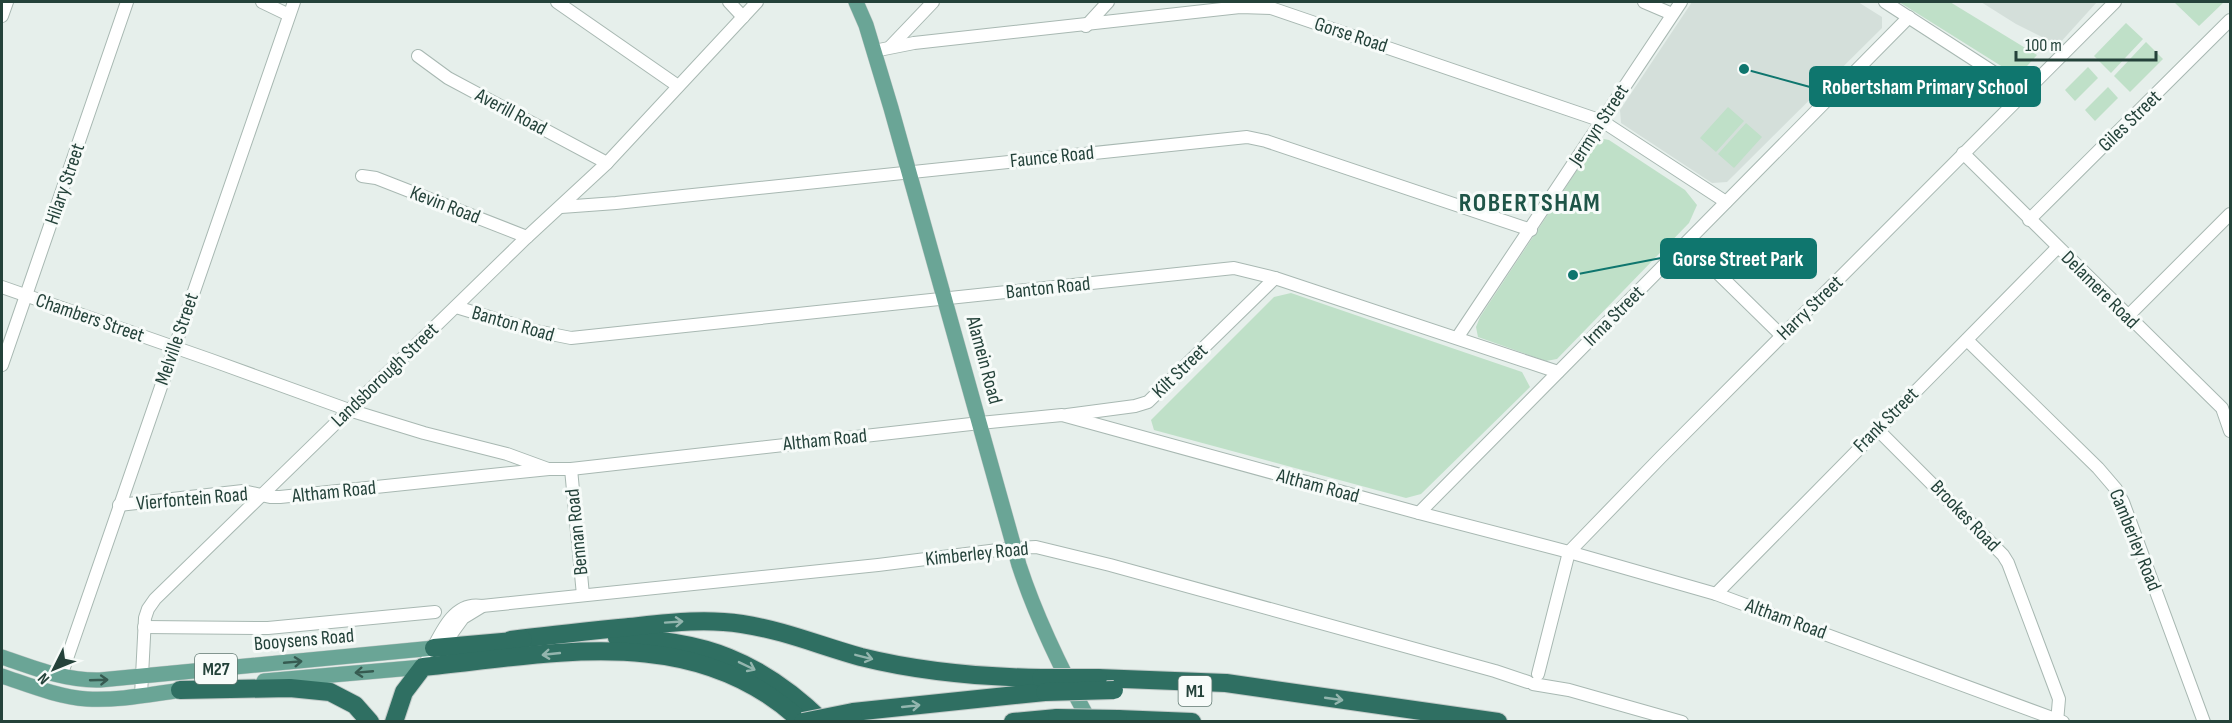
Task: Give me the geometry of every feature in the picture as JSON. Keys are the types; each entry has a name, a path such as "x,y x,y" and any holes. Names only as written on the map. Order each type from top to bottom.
{"highway":[{"path":"438,648 676,621 711,621 742,624 859,656 951,674 1043,685 1098,678 1226,683 1276,691"},
{"path":"511,640 652,639 686,644 719,653 763,674 806,705 823,722"},
{"path":"394,722 404,692 423,667 582,651 629,651 668,655 717,669 740,678 780,702 802,722"},
{"name":"M1","path":"802,722 853,712 1043,685 1114,690 1276,691 1498,722"},
{"path":"180,690 290,688 330,692 355,705 370,722"},
{"name":"M1","path":"1013,722 1057,718 1192,722"}],"main road":[{"name":"Alamein Road","path":"856,2 874,51 946,299 1014,548 1034,611 1090,722"},
{"name":"Booysens Road","path":"2,657 61,676 91,680 438,648"},
{"name":"Booysens Road","path":"2,676 86,699 423,667"}],"street":[{"path":"2,16 7,2"},
{"name":"Hilary Street","path":"2,365 127,2"},
{"path":"262,2 289,15"},
{"name":"Melville Street","path":"61,676 294,2"},
{"path":"557,2 678,86"},
{"path":"729,2 743,17"},
{"name":"Landsborough Street","path":"141,695 144,627 147,612 155,599 264,496 527,237 607,163 758,2"},
{"path":"890,46 933,2"},
{"path":"1086,26 1108,2"},
{"path":"1644,2 1672,14"},
{"name":"Jermyn Street","path":"1457,338 1681,2"},
{"path":"1885,2 2024,92"},
{"name":"Harry Street","path":"1533,677 1569,552 2115,2"},
{"name":"Gorse Road","path":"874,51 890,46 1240,8 1271,8 1602,121 1726,202"},
{"name":"Irma Street","path":"1419,513 1910,17"},
{"name":"Giles Street","path":"2030,220 2230,20"},
{"name":"Averill Road","path":"418,56 448,78 607,163"},
{"name":"Faunce Road","path":"561,207 1254,137 1531,230"},
{"name":"Delamere Road","path":"1963,153 2127,317 2226,404 2230,431"},
{"name":"Kevin Road","path":"362,176 376,178 527,237"},
{"path":"2127,317 2230,214"},
{"path":"1687,243 1782,336"},
{"name":"Frank Street","path":"1716,594 2057,248"},
{"name":"Banton Road","path":"456,307 566,338 1220,269 1247,270 1558,372"},
{"name":"Kilt Street","path":"1062,416 1148,402 1275,278"},
{"name":"Chambers Street","path":"2,288 349,410"},
{"name":"Camberley Road","path":"1967,340 2098,468 2116,489 2123,502 2204,722"},
{"name":"Altham Road","path":"349,410 424,433 507,454 549,469"},
{"name":"Altham Road","path":"264,496 280,497 549,469 571,469 980,423 1062,416 1569,552 1716,594 2060,721"},
{"name":"Brookes Road","path":"1877,429 1963,513 2008,563 2059,699 2060,721"},
{"name":"Bennan Road","path":"571,469 583,595"},
{"name":"Vierfontein Road","path":"119,505 243,491 264,496"},
{"name":"Kimberley Road","path":"423,667 463,618 482,606 1036,547 1495,670 1533,677 1569,690 1682,722"},
{"path":"144,627 268,628 435,612"}],"shaded area":[{"path":"1692,2 1858,2 1882,17 1882,28 1727,182 1712,183 1621,123 1620,110"},
{"path":"1981,2 2097,2 2058,45 2016,24"}],"green space":[{"path":"1899,2 1950,2 2037,55 2019,75 2014,74"},
{"path":"2174,2 2224,2 2199,26"},
{"path":"2126,23 2143,39 2111,73 2094,56"},
{"path":"2146,42 2163,59 2130,92 2114,76"},
{"path":"2088,67 2098,78 2075,101 2065,90"},
{"path":"2108,87 2118,98 2095,121 2085,110"},
{"path":"1728,107 1744,121 1716,152 1700,138"},
{"path":"1746,123 1762,137 1734,168 1718,154"},
{"path":"1597,140 1609,140 1685,190 1697,205 1689,223 1557,359 1546,361 1478,337 1476,327 1480,317"},
{"path":"1291,293 1522,372 1530,387 1421,494 1406,498 1154,430 1151,420 1274,297"}],"place":[{"name":"Robertsham Primary School","path":"1744,69"},
{"name":"Gorse Street Park","path":"1573,275"}],"district":[{"name":"ROBERTSHAM","path":"1530,203"}]}
